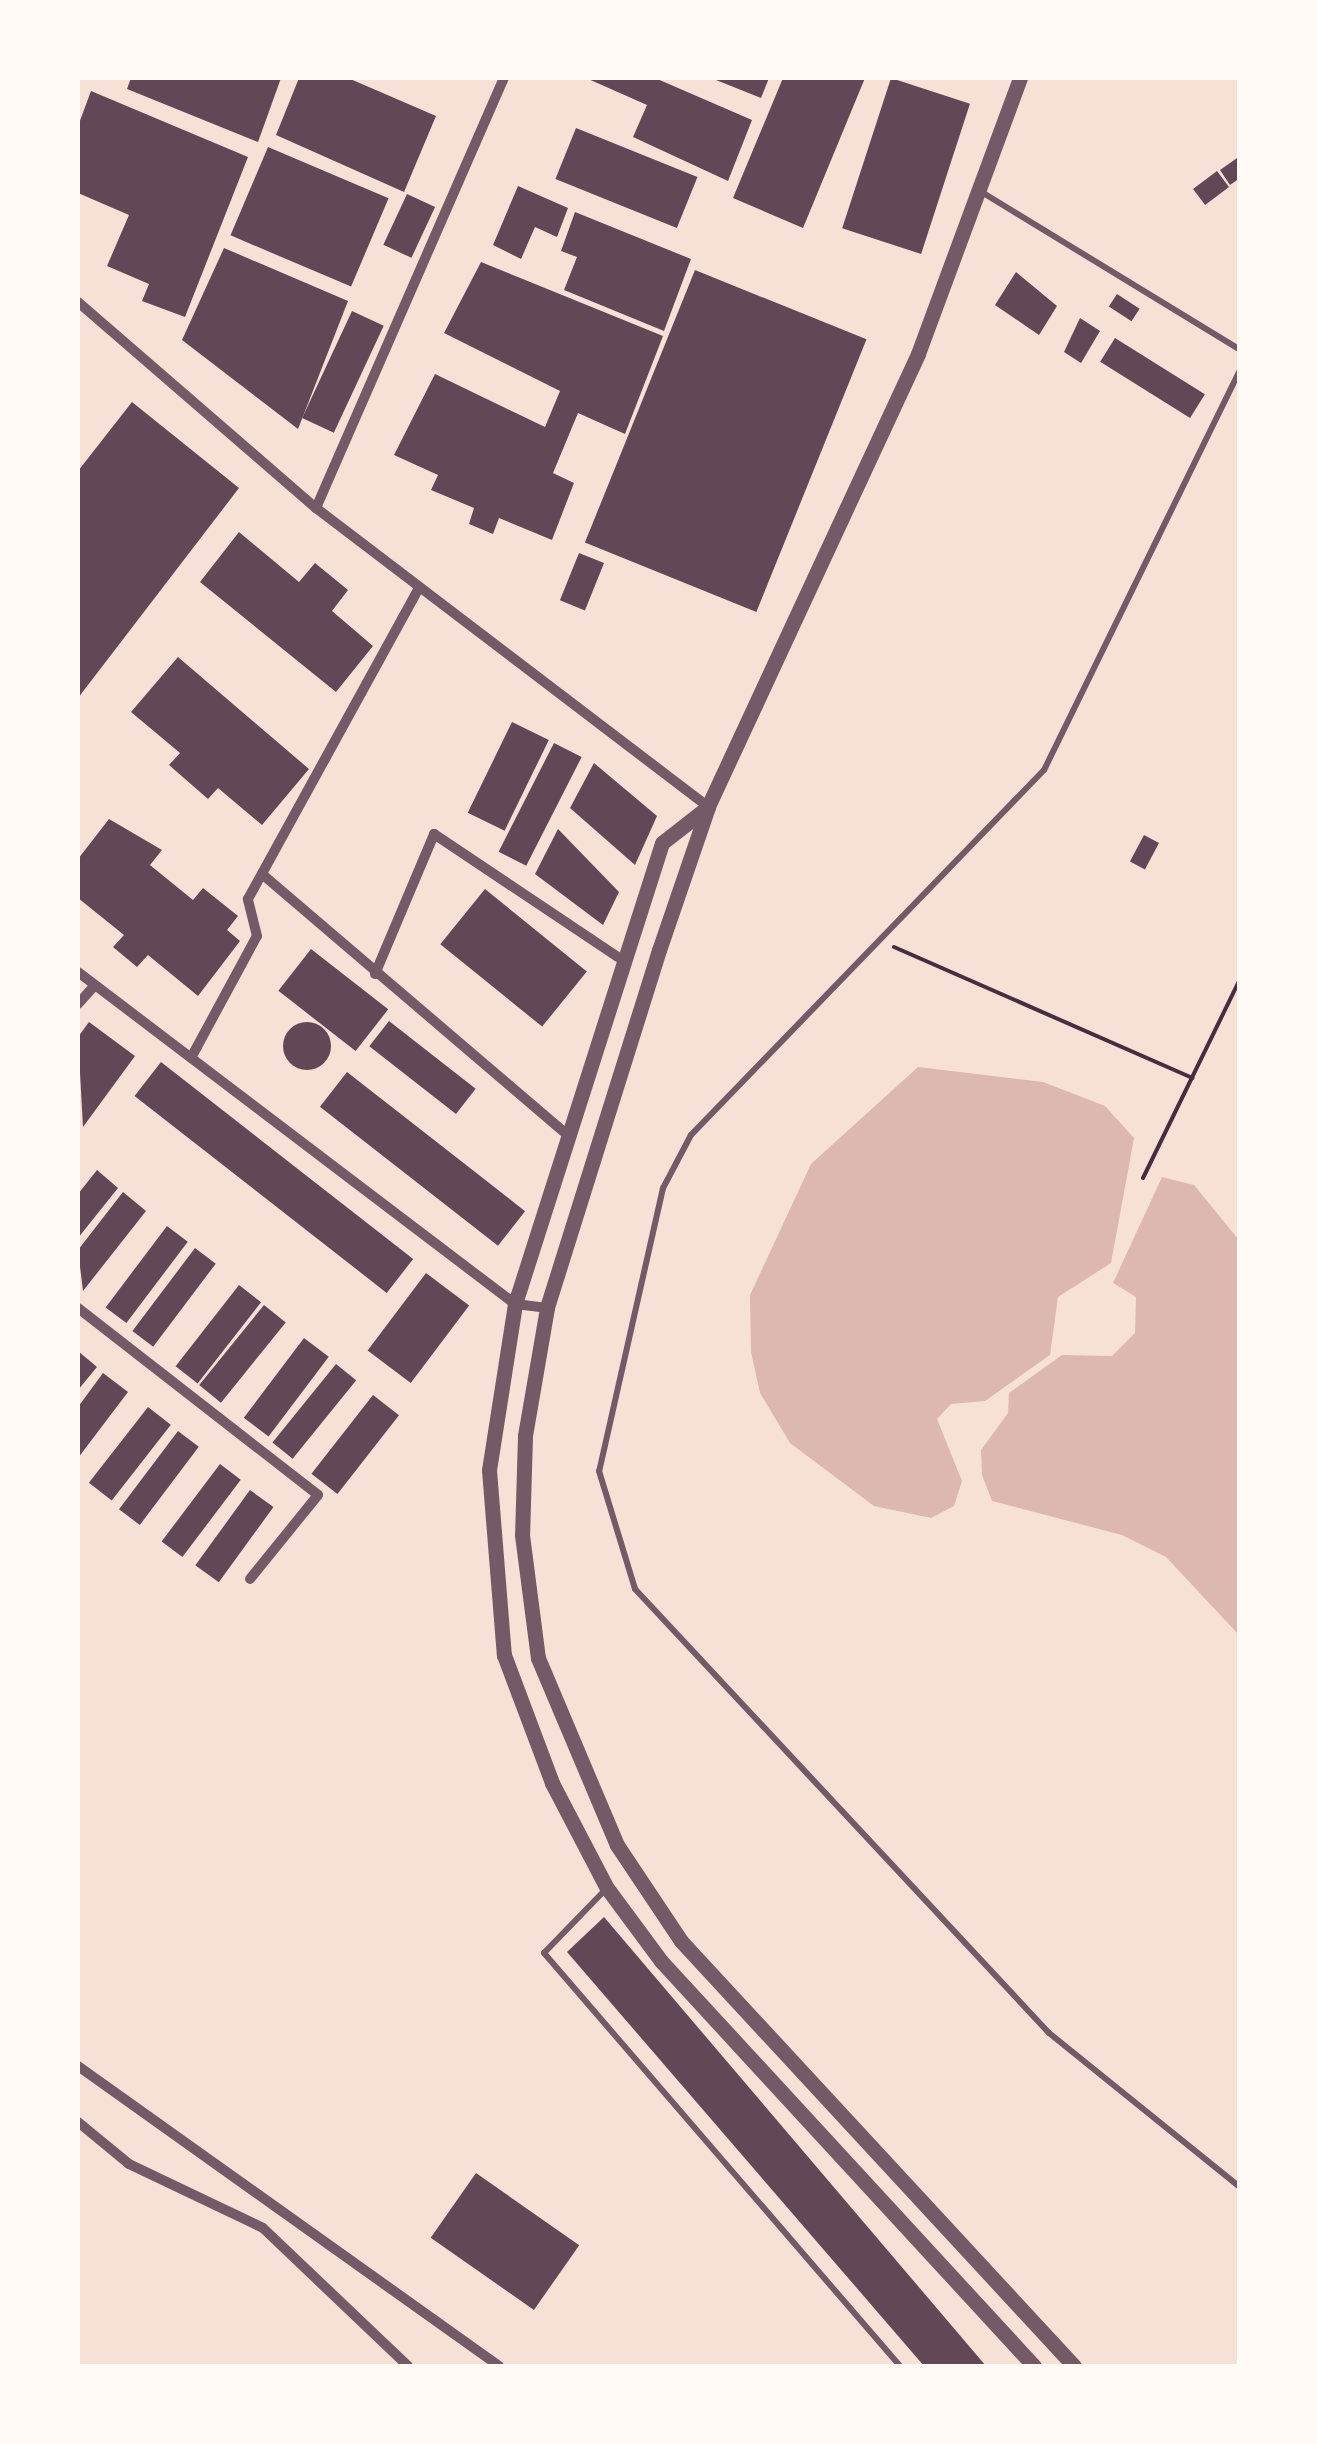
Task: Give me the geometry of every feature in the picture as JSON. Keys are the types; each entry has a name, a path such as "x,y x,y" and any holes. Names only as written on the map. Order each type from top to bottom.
{"street":[{"path":"316,508 504,78"},
{"path":"1020,78 918,354 708,808 547,1308 525,1436 522,1535 538,1658 575,1764 681,1941 1074,2366"},
{"path":"78,302 316,508 708,808"},
{"path":"192,1056 257,936 248,899 419,588"},
{"path":"708,808 662,843 618,957 515,1304 488,1470 504,1655 552,1783 607,1888 661,1961 1034,2366"},
{"path":"374,974 434,834 618,957"},
{"path":"262,874 374,974 564,1132"},
{"path":"78,972 515,1304 547,1308"},
{"path":"78,1004 95,985"},
{"path":"78,1308 318,1495 250,1580"},
{"path":"78,2066 498,2366"},
{"path":"78,2122 129,2164 262,2228 408,2366"},
{"path":"262,2228 277,2208"}],"lane":[{"path":"979,190 1240,350"},
{"path":"1240,370 1044,770 874,938 692,1135 662,1188 599,1471 634,1590 1049,2032 1240,2186"},
{"path":"607,1888 544,1952 900,2366"}],"path":[{"path":"874,938 1192,1078"},
{"path":"1143,1178 1240,979"}],"shaded area":[{"path":"918,1067 1043,1082 1105,1106 1134,1138 1111,1263 1058,1297 1050,1355 985,1401 951,1404 937,1419 962,1481 954,1506 931,1518 874,1506 790,1443 760,1393 751,1352 750,1295 811,1164"},
{"path":"1162,1177 1194,1185 1239,1240 1239,1635 1166,1557 1122,1535 992,1501 982,1475 981,1450 1008,1413 1009,1393 1062,1355 1112,1356 1135,1333 1136,1297 1113,1283"}],"building":[{"path":"131,78 281,78 258,142 127,89"},
{"path":"299,78 348,78 436,116 404,192 276,135"},
{"path":"586,78 655,78 752,120 728,181 633,137 647,105"},
{"path":"711,78 769,78 761,98"},
{"path":"783,78 865,78 803,228 733,198"},
{"path":"891,78 970,104 921,254 842,228"},
{"path":"91,91 248,157 185,317 142,301 149,284 107,266 129,215 78,193 78,126"},
{"path":"576,128 697,177 677,228 555,179"},
{"path":"268,147 389,198 351,287 230,235"},
{"path":"1240,156 1240,178 1230,185 1220,170"},
{"path":"1217,171 1229,187 1205,205 1193,189"},
{"path":"518,186 568,208 557,237 535,227 521,259 493,245"},
{"path":"407,194 435,207 411,258 383,245"},
{"path":"575,212 691,259 664,331 564,290 577,257 561,251"},
{"path":"224,248 348,301 298,429 182,340"},
{"path":"481,262 663,336 625,434 578,413 553,473 574,483 552,540 499,518 493,534 469,524 474,508 431,490 438,475 394,455 435,374 545,427 560,391 444,333"},
{"path":"695,270 867,339 756,612 585,543"},
{"path":"1016,272 1057,306 1039,335 995,305"},
{"path":"1117,294 1140,309 1131,321 1109,307"},
{"path":"352,311 384,326 334,433 302,418"},
{"path":"1080,318 1100,331 1081,363 1064,352"},
{"path":"1115,338 1205,394 1190,418 1100,362"},
{"path":"132,402 239,488 78,698 78,471"},
{"path":"239,532 299,582 315,563 348,590 332,611 373,646 336,692 200,582"},
{"path":"579,553 604,563 585,610 560,600"},
{"path":"178,657 309,769 262,825 218,788 208,799 169,765 180,753 131,712"},
{"path":"512,722 549,740 505,831 468,813"},
{"path":"554,743 582,757 526,866 499,852"},
{"path":"594,763 657,816 635,865 570,808"},
{"path":"109,819 162,850 150,865 193,900 203,888 238,916 227,930 240,941 198,996 148,955 137,967 113,947 124,935 78,898 78,859"},
{"path":"558,829 619,892 603,925 535,874"},
{"path":"1144,835 1159,843 1145,869 1130,861"},
{"path":"485,889 587,971 542,1027 440,944"},
{"path":"311,949 388,1009 356,1051 278,991"},
{"path":"389,1021 476,1089 456,1114 369,1046"},
{"path":"89,1022 135,1056 83,1127 78,1037"},
{"path":"307,1022 324,1029 331,1046 324,1063 307,1070 290,1063 283,1046 290,1029"},
{"path":"161,1062 413,1259 387,1293 135,1096"},
{"path":"347,1072 525,1211 498,1246 320,1107"},
{"path":"97,1170 118,1188 78,1238 78,1194"},
{"path":"123,1192 146,1211 83,1291 78,1250"},
{"path":"167,1226 188,1242 126,1323 106,1307"},
{"path":"195,1248 216,1264 153,1347 132,1331"},
{"path":"426,1273 469,1305 411,1383 368,1350"},
{"path":"239,1285 261,1302 198,1383 176,1366"},
{"path":"264,1305 286,1323 221,1403 199,1385"},
{"path":"304,1338 329,1357 269,1437 244,1418"},
{"path":"78,1351 97,1367 78,1390"},
{"path":"336,1364 356,1380 293,1459 272,1442"},
{"path":"103,1373 128,1392 78,1458 78,1407"},
{"path":"373,1395 399,1415 337,1494 311,1474"},
{"path":"148,1407 171,1425 112,1501 89,1483"},
{"path":"178,1431 199,1447 140,1525 119,1509"},
{"path":"220,1464 241,1480 182,1557 162,1541"},
{"path":"250,1490 273,1507 219,1582 195,1565"},
{"path":"604,1917 986,2366 924,2366 567,1952"},
{"path":"476,2173 579,2245 534,2310 431,2238"}]}
